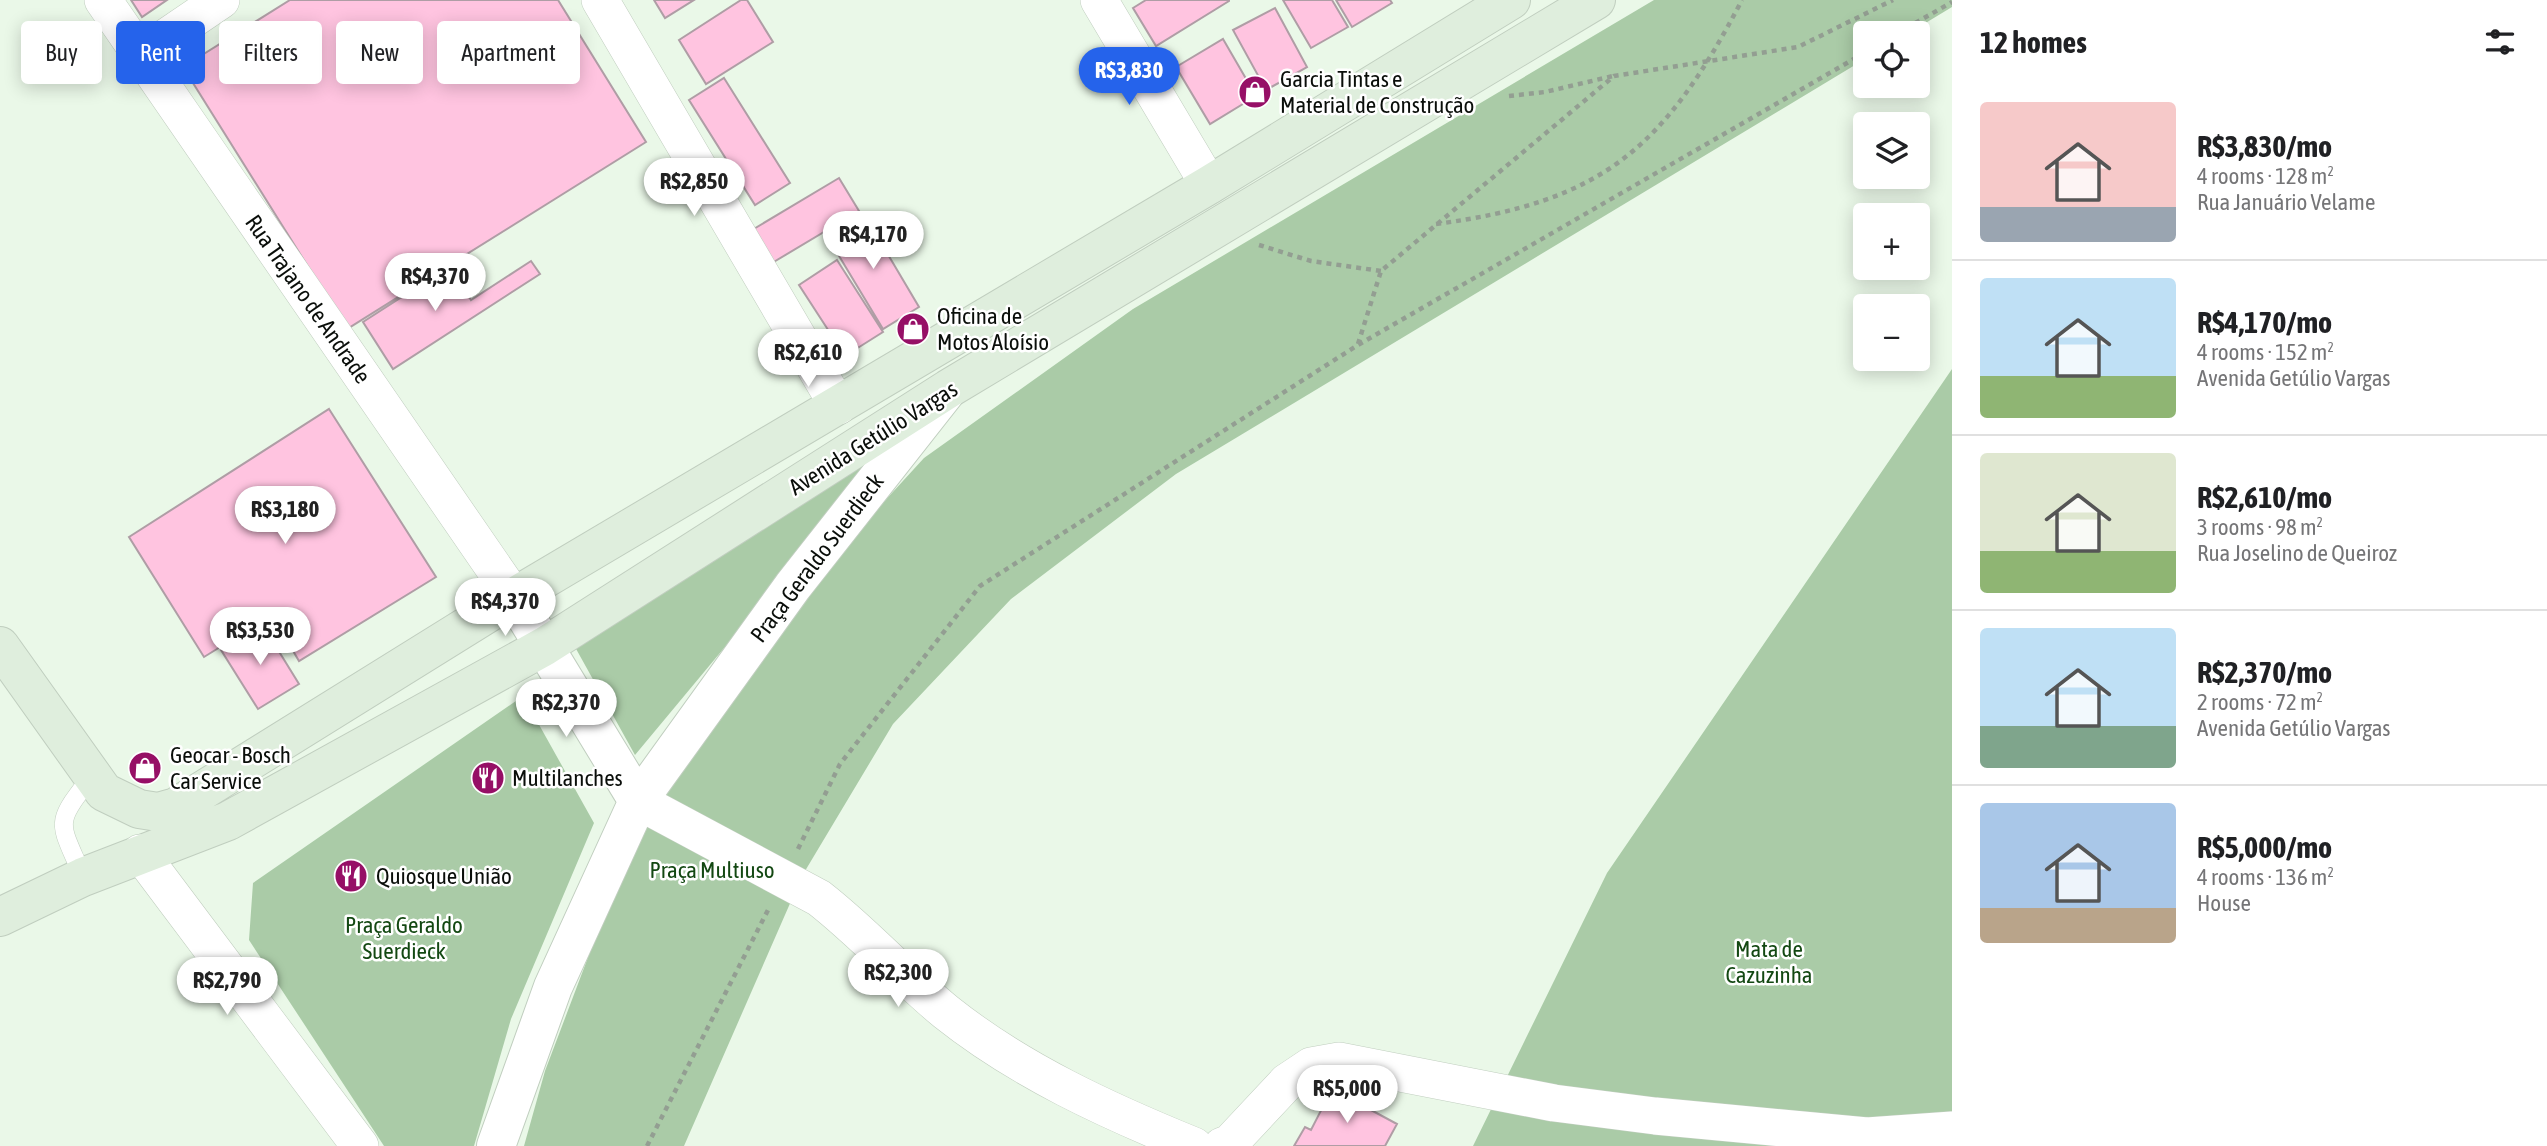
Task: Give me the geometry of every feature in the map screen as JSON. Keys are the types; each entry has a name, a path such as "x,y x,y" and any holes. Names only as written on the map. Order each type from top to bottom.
{"main road":[{"name":"Avenida Getúlio Vargas","path":"98,784 139,809 158,812 176,807 514,597 1209,185 1511,0"},
{"name":"Avenida Getúlio Vargas","path":"0,917 140,853 228,821 545,646 948,389 1596,0"},
{"path":"0,646 98,784"}],"street":[{"name":"Rua Trajano de Andrade","path":"103,0 117,21"},
{"path":"190,21 221,0"},
{"path":"600,0 838,406"},
{"path":"1099,0 1209,185"},
{"name":"Rua Trajano de Andrade","path":"160,84 514,597"},
{"name":"Praça Geraldo Suerdieck","path":"496,1146 553,987 638,801 793,586 948,389"},
{"path":"514,597 638,801 819,898 846,919 882,957 947,1013 986,1040 1104,1110 1194,1146"},
{"path":"140,853 360,1146"},
{"path":"1222,1146 1230,1143 1287,1082 1311,1066 1339,1061 1554,1103 1655,1116 1867,1136 1952,1130"}],"lane":[{"path":"83,877 62,822 65,811 98,784"}],"path":[{"path":"1435,224 1488,217 1541,202 1606,174 1640,148 1678,106 1710,62 1742,0"},
{"path":"1498,97 1545,92 1614,76 1798,47 1893,0"},
{"path":"1919,21 1952,2"},
{"path":"647,1146 840,764 980,586 1358,345 1853,59"},
{"path":"1358,345 1381,271 1614,76"},
{"path":"1209,233 1311,261 1381,271"}],"green space":[{"name":"Praça Multiuso","path":"1654,0 1952,0 1952,7 1929,21 1853,21 1853,66 1176,474 1011,599 893,724 802,876 684,1146 524,1146 545,1071 637,828 784,611 924,458 1133,309"},
{"name":"Mata de Cazuzinha","path":"1952,369 1952,1146 1473,1146 1607,873"},
{"path":"893,445 635,755 575,647"},
{"name":"Praça Geraldo Suerdieck","path":"523,696 594,823 511,1019 474,1146 384,1146 249,940 253,883"}],"building":[{"path":"131,0 167,0 142,17"},
{"path":"290,0 558,0 571,21 437,21 437,84 580,84 580,36 646,142 347,329 194,84 205,84 205,53 219,44 219,84 322,84 322,21 256,21"},
{"path":"654,0 694,0 665,18"},
{"path":"741,0 747,0 773,42 706,84 679,40"},
{"path":"1146,0 1229,1 1156,46 1133,8"},
{"path":"1283,0 1332,0 1348,27 1311,48"},
{"path":"1336,0 1390,0 1392,3 1352,27"},
{"path":"1275,8 1307,67 1266,90 1233,30"},
{"path":"1223,39 1256,96 1210,124 1176,67"},
{"path":"724,78 790,183 755,205 689,100"},
{"path":"839,178 859,211 767,266 747,233"},
{"path":"864,214 919,307 883,329 827,236"},
{"path":"837,260 883,332 845,356 799,285"},
{"path":"531,261 540,274 393,369 363,322 450,266 471,300"},
{"path":"329,409 436,577 299,661 272,615 204,657 129,537"},
{"path":"262,624 299,684 258,709 221,650"},
{"path":"1332,1089 1397,1124 1385,1146 1294,1146 1305,1127 1311,1130"}],"place":[{"name":"Garcia Tintas e Material de Construção","path":"1255,92"},
{"name":"Oficina de Motos Aloísio","path":"913,329"},
{"name":"Geocar - Bosch Car Service","path":"145,768"},
{"name":"Multilanches","path":"488,778"},
{"name":"Quiosque União","path":"351,876"}]}
